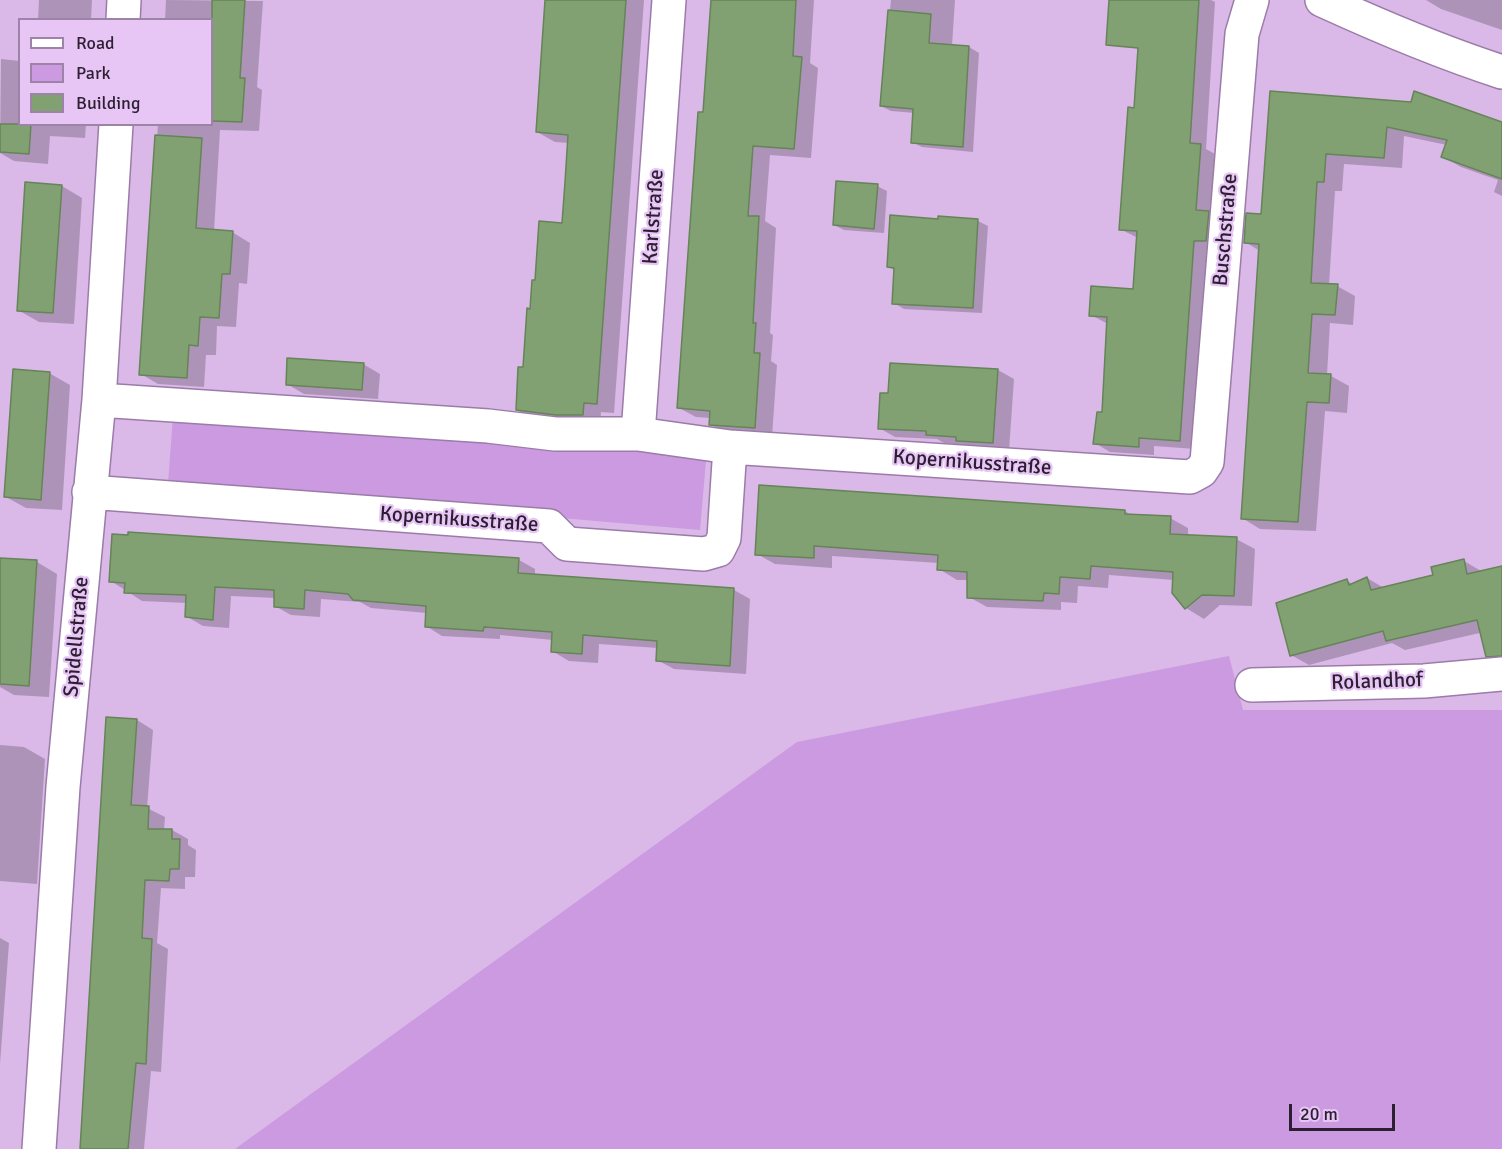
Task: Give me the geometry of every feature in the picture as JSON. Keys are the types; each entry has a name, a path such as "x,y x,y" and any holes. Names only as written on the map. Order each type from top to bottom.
{"street":[{"path":"123,18 124,0"},
{"name":"Karlstraße","path":"638,434 669,0"},
{"name":"Buschstraße","path":"1208,462 1242,34 1252,0"},
{"path":"1322,0 1449,54 1502,72"},
{"name":"Spidellstraße","path":"39,1149 63,787 99,400 116,126"},
{"name":"Kopernikusstraße","path":"99,400 465,424 555,434 638,434 730,447 1190,477 1201,471 1208,462"},
{"name":"Kopernikusstraße","path":"89,492 549,526 567,544 704,554 718,550 724,538 730,447"},
{"name":"Rolandhof","path":"1252,685 1424,681 1502,674"}],"green space":[{"path":"173,416 707,449 700,530 168,484"},
{"path":"1229,656 1243,710 1502,710 1502,1149 235,1149 797,742"}],"building":[{"path":"212,0 245,0 240,78 245,78 242,122 213,121"},
{"path":"545,0 626,0 597,404 584,403 583,415 556,415 516,410 518,367 523,367 527,308 530,309 532,280 535,280 539,221 562,223 565,182 568,135 536,132"},
{"path":"711,0 796,0 793,56 802,57 794,149 753,146 748,216 759,216 753,323 756,323 754,353 760,353 755,428 709,425 710,411 677,408 698,112 703,112"},
{"path":"1109,0 1199,0 1190,143 1201,144 1196,210 1209,211 1206,241 1194,241 1180,441 1139,438 1139,447 1093,444 1097,412 1102,412 1107,317 1089,316 1091,286 1133,289 1137,231 1119,230 1128,107 1134,108 1138,48 1106,45"},
{"path":"888,10 931,14 929,43 969,46 963,147 911,143 913,109 880,106"},
{"path":"1270,91 1411,102 1414,91 1502,122 1502,179 1441,157 1447,140 1387,127 1384,158 1326,154 1324,182 1317,182 1311,283 1338,284 1335,315 1312,314 1308,373 1331,374 1329,403 1307,402 1298,522 1241,519 1259,244 1244,243 1246,213 1261,214"},
{"path":"0,124 31,126 29,154 0,152"},
{"path":"155,135 202,138 196,228 233,231 230,274 222,274 219,318 200,317 198,346 189,345 187,378 139,375"},
{"path":"836,181 878,184 874,229 833,225"},
{"path":"25,182 62,185 53,313 17,311"},
{"path":"890,215 938,219 938,216 978,219 973,308 892,304 894,268 887,267"},
{"path":"287,358 364,363 362,390 286,385"},
{"path":"890,363 998,369 993,443 956,441 956,437 926,435 926,431 878,429 880,393 888,393"},
{"path":"13,369 50,372 41,500 4,497"},
{"path":"759,485 1125,510 1125,514 1171,516 1170,534 1237,537 1234,596 1202,595 1185,609 1172,593 1173,572 1091,566 1090,579 1060,577 1059,594 1044,593 1043,601 967,598 967,572 937,570 938,555 814,546 814,558 755,555"},
{"path":"128,532 519,558 518,573 734,588 730,666 656,661 657,641 583,635 582,654 551,652 552,632 484,627 483,631 425,627 426,606 353,600 348,594 305,590 304,609 274,607 274,590 215,587 213,620 185,617 186,595 124,593 125,583 109,582 112,534 128,535"},
{"path":"0,558 37,560 29,686 0,684"},
{"path":"1464,559 1467,574 1502,566 1502,656 1486,657 1477,620 1386,641 1383,631 1290,656 1276,603 1347,579 1349,585 1367,577 1371,590 1433,575 1431,567"},
{"path":"106,717 137,719 131,805 149,806 148,829 172,829 172,839 180,839 179,869 170,869 169,881 145,880 142,938 152,939 146,1064 136,1063 128,1149 80,1149"}]}
